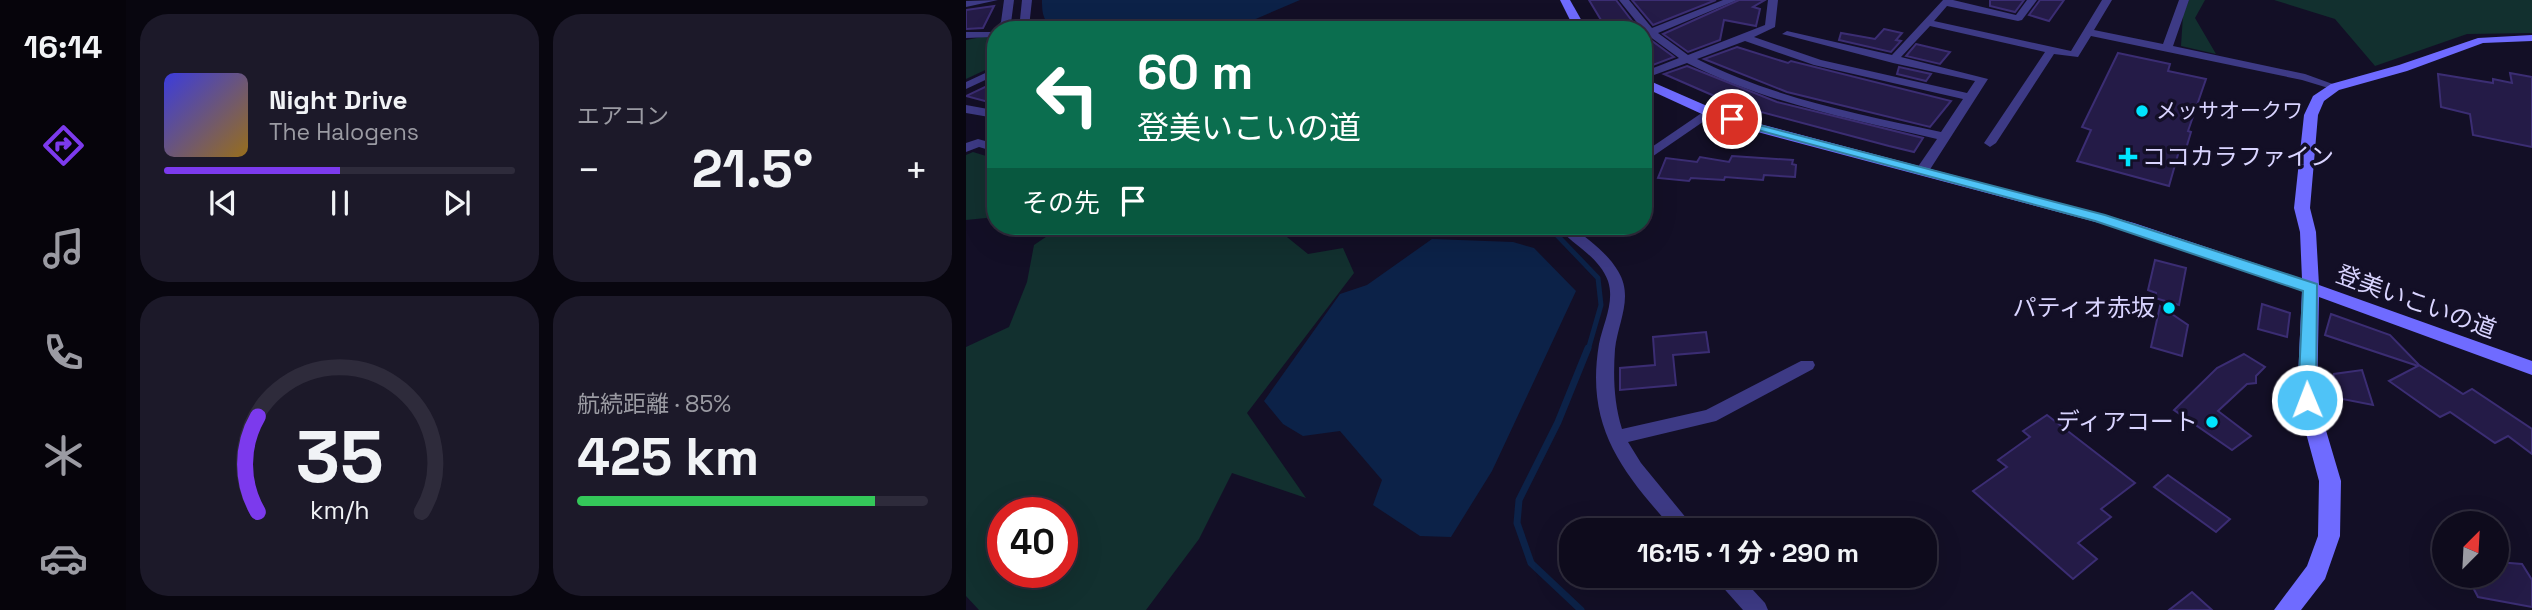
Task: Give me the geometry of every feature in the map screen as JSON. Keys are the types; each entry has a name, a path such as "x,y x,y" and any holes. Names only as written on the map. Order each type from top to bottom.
{"street":[{"path":"966,4 993,0"},
{"path":"1006,21 1009,0"},
{"path":"1025,21 1027,0"},
{"path":"1566,0 1576,21"},
{"path":"1652,31 1732,0"},
{"path":"1652,73 1770,27 1773,0"},
{"path":"1893,60 1946,2 2018,18 2032,0"},
{"path":"1926,22 2074,55 2108,0"},
{"path":"2167,48 2184,0"},
{"path":"1629,1 1641,21"},
{"path":"2088,32 2305,77 2335,87"},
{"path":"966,35 987,34"},
{"path":"1787,34 1982,79 1922,171"},
{"path":"1652,36 1687,60 1761,93 1945,137"},
{"path":"1745,37 1808,60 1970,97"},
{"path":"2286,610 2317,572 2329,536 2330,481 2307,400 2311,288 2308,232 2302,208 2311,115 2318,99 2335,87 2403,68 2482,40 2532,38"},
{"path":"1990,143 2051,50"},
{"path":"966,86 987,76"},
{"name":"登美いこいの道","path":"1652,86 1709,111 2128,226 2311,288 2532,368"},
{"path":"966,109 987,113"},
{"path":"1652,152 1709,111"},
{"path":"966,148 978,143 987,146"},
{"path":"1577,235 1606,263 1616,282 1617,303 1607,348 1607,403 1615,438 1630,469 1675,518"},
{"path":"1615,438 1710,416 1807,365"},
{"path":"1738,588 1757,610"}],"green space":[{"path":"2189,0 2205,0 2195,18 2216,54 2181,46 2183,15"},
{"path":"2274,0 2532,0 2532,33 2467,34 2375,66 2335,19"},
{"path":"987,36 987,69 966,79 966,40"},
{"path":"973,152 987,156 987,218 966,220 966,155"},
{"path":"1049,235 1284,235 1308,254 1343,248 1354,273 1247,413 1306,498 1232,473 1199,539 1146,610 979,610 966,596 966,347 1009,327 1027,282 1034,245"}],"water":[{"path":"1042,0 1300,0 1251,21 1046,21"},
{"path":"1432,239 1513,242 1534,248 1576,291 1492,471 1451,537 1420,536 1373,505 1382,480 1340,431 1303,436 1283,424 1264,401 1340,294 1367,285"}],"building":[{"path":"1589,0 1616,0 1632,21 1602,21"},
{"path":"1632,0 1716,0 1653,25"},
{"path":"1739,0 1765,0 1753,7 1760,9 1756,26 1724,20 1720,40 1688,52 1663,34"},
{"path":"1990,0 2024,0 2015,12 1990,6"},
{"path":"2040,0 2064,0 2049,21 2029,15"},
{"path":"994,6 983,28 966,29 966,10"},
{"path":"1884,29 1902,33 1896,40 1901,41 1891,52 1839,40 1841,33 1875,39"},
{"path":"1652,41 1674,57 1652,64"},
{"path":"1916,44 1950,52 1940,64 1906,56"},
{"path":"1737,47 1788,63 1791,61 1951,101 1930,127 1787,92 1704,59"},
{"name":"メッサオークワ","path":"2118,53 2170,64 2168,71 2206,79 2188,131 2191,132 2185,152 2179,151 2169,186 2077,161 2091,130 2082,127"},
{"path":"1687,66 1777,102 1923,138 1914,152 1889,146 1735,105 1664,74"},
{"path":"1899,67 1931,74 1926,81 1897,74"},
{"path":"2510,73 2532,77 2532,147 2473,135 2470,114 2441,107 2438,74 2493,83 2493,79 2512,83"},
{"path":"987,86 987,102 966,96"},
{"path":"1732,156 1793,160 1792,164 1796,165 1795,177 1764,175 1763,180 1725,177 1724,180 1691,178 1689,181 1658,178 1666,158 1697,162 1700,157 1729,162"},
{"path":"2155,260 2186,268 2179,305 2155,298 2156,293 2148,290"},
{"path":"2262,304 2290,313 2287,337 2258,329"},
{"path":"2160,306 2188,325 2182,356 2151,347"},
{"path":"2331,314 2390,335 2419,365 2463,394 2472,389 2532,429 2532,454 2508,436 2495,443 2450,412 2440,417 2389,381 2418,366 2325,335"},
{"path":"1706,332 1709,352 1673,355 1676,385 1620,390 1620,368 1655,365 1653,337"},
{"path":"2244,354 2265,367 2256,376 2256,383 2247,384 2218,411 2251,436 2232,450 2174,410 2217,368"},
{"path":"2362,370 2373,405 2332,397 2334,374"},
{"path":"2047,415 2135,483 2101,509 2111,517 2078,543 2097,559 2073,579 1973,491 2007,467 1998,460 2030,437 2023,431"},
{"path":"2168,475 2230,519 2216,532 2154,487"},
{"path":"2510,563 2522,564 2532,580 2532,607 2478,597 2473,588 2510,588"},
{"path":"2192,592 2212,610 2169,610"}],"waterway":[{"path":"1557,235 1598,278 1601,305 1588,350"},
{"path":"1581,610 1531,563 1517,523 1519,500 1558,422 1588,348"}],"place":[{"name":"メッサオークワ","path":"2142,111"},
{"name":"ココカラファイン","path":"2128,157"},
{"name":"パティオ赤坂","path":"2169,308"},
{"name":"ディアコート","path":"2212,422"}],"route":[{"path":"1732,119 2100,218 2311,288 2306,357 2307,400"}]}
